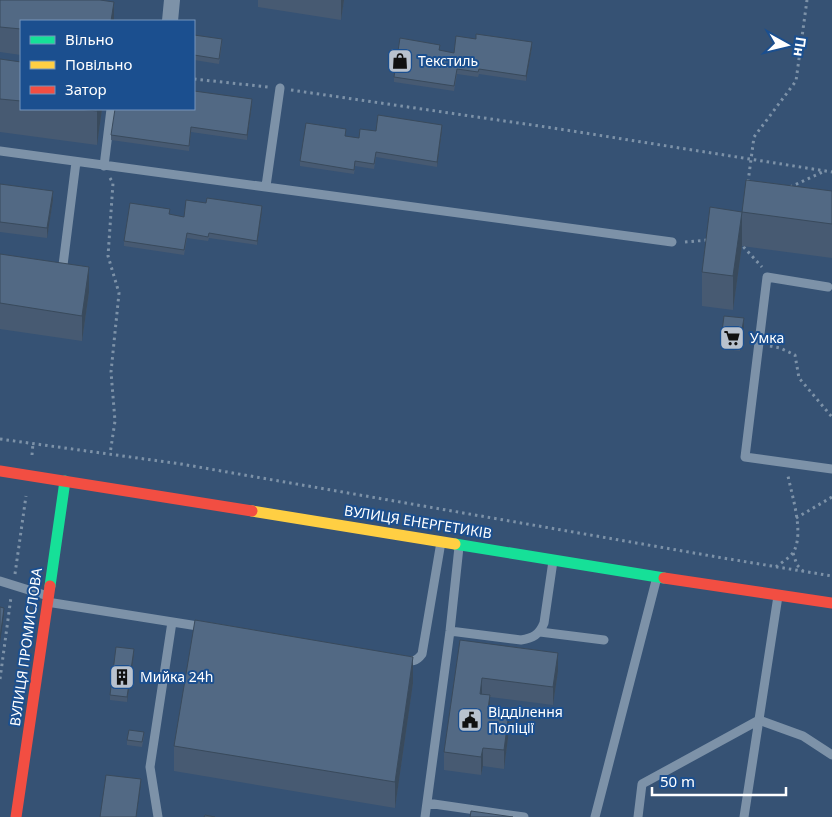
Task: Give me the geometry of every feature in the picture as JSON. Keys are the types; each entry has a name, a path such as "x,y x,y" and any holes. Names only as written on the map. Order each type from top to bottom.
{"main road":[{"name":"ВУЛИЦЯ ЕНЕРГЕТИКІВ","path":"0,471 778,596 832,603"},
{"name":"ВУЛИЦЯ ПРОМИСЛОВА","path":"16,817 65,481"}],"street":[{"path":"170,20 172,0"}],"lane":[{"path":"266,186 280,88"},
{"path":"104,166 111,110"},
{"path":"0,151 672,242"},
{"path":"53,272 62,273 76,162"},
{"path":"828,287 767,277 745,457 832,469"},
{"path":"392,658 412,662 422,654 441,541"},
{"path":"425,817 460,544"},
{"path":"450,631 521,640 532,638 540,632 547,607 553,559"},
{"path":"595,817 657,576"},
{"path":"0,581 47,599 210,628"},
{"path":"744,817 778,596"},
{"path":"158,817 150,767 172,622"},
{"path":"540,632 604,640"},
{"path":"638,817 642,784 759,720 803,736 832,755"},
{"path":"427,803 524,817"}],"path":[{"path":"747,184 754,137 796,81 807,0"},
{"path":"195,78 280,88 553,128 832,172"},
{"path":"104,166 113,183 108,256 119,293 111,372 115,421 110,454"},
{"path":"789,188 825,171"},
{"path":"739,242 740,235"},
{"path":"672,242 705,241 712,238"},
{"path":"730,241 739,242 766,270"},
{"path":"780,348 795,355 799,378 832,417"},
{"path":"0,439 110,454 832,576"},
{"path":"0,679 33,443"},
{"path":"776,567 793,552 797,543 798,529 785,463"},
{"path":"796,518 832,497"},
{"path":"793,552 798,565 803,571"}],"building":[{"path":"0,0 100,0 114,2 111,20 20,20 20,29 0,27"},
{"path":"476,34 532,42 526,76 479,69 478,72 457,69 454,86 394,77 400,38 440,45 439,50 454,53 456,36 476,39"},
{"path":"195,35 222,39 219,59 195,55"},
{"path":"0,59 20,62 20,101 0,99"},
{"path":"195,91 252,99 247,135 191,127 189,146 111,135 115,110 195,110"},
{"path":"378,115 442,125 437,162 376,152 374,164 355,161 354,170 300,161 306,123 346,129 345,136 359,138 360,129 376,131"},
{"path":"746,180 832,191 832,224 742,212"},
{"path":"0,184 53,191 47,228 0,222"},
{"path":"207,198 262,206 257,241 209,233 208,237 187,233 184,250 124,241 130,203 170,209 169,214 184,217 186,200 206,203"},
{"path":"710,207 742,212 733,276 702,272"},
{"path":"0,254 89,267 82,316 0,303"},
{"path":"724,316 744,318 740,341 721,339"},
{"path":"0,607 4,608 0,638"},
{"path":"195,620 413,657 395,782 174,746"},
{"name":"Відділення Поліції","path":"460,640 558,653 553,687 482,678 480,694 490,695 488,709 509,712 504,750 483,748 481,757 444,752"},
{"name":"Мийка 24һ","path":"116,647 134,649 127,697 110,695"},
{"path":"129,730 144,732 142,742 127,740"},
{"path":"106,775 141,779 136,817 100,817"},
{"path":"471,811 513,817 470,817"}],"traffic: fast":[{"path":"50,586 65,481"},
{"path":"455,544 664,578"}],"traffic: slow":[{"path":"252,511 455,544"}],"traffic: jam":[{"path":"0,471 252,511"},
{"path":"664,578 832,603"},
{"path":"16,817 50,586"}],"place":[{"name":"Текстиль","path":"400,61"},
{"name":"Умка","path":"732,338"},
{"name":"Мийка 24һ","path":"122,677"},
{"name":"Відділення Поліції","path":"470,720"}]}
